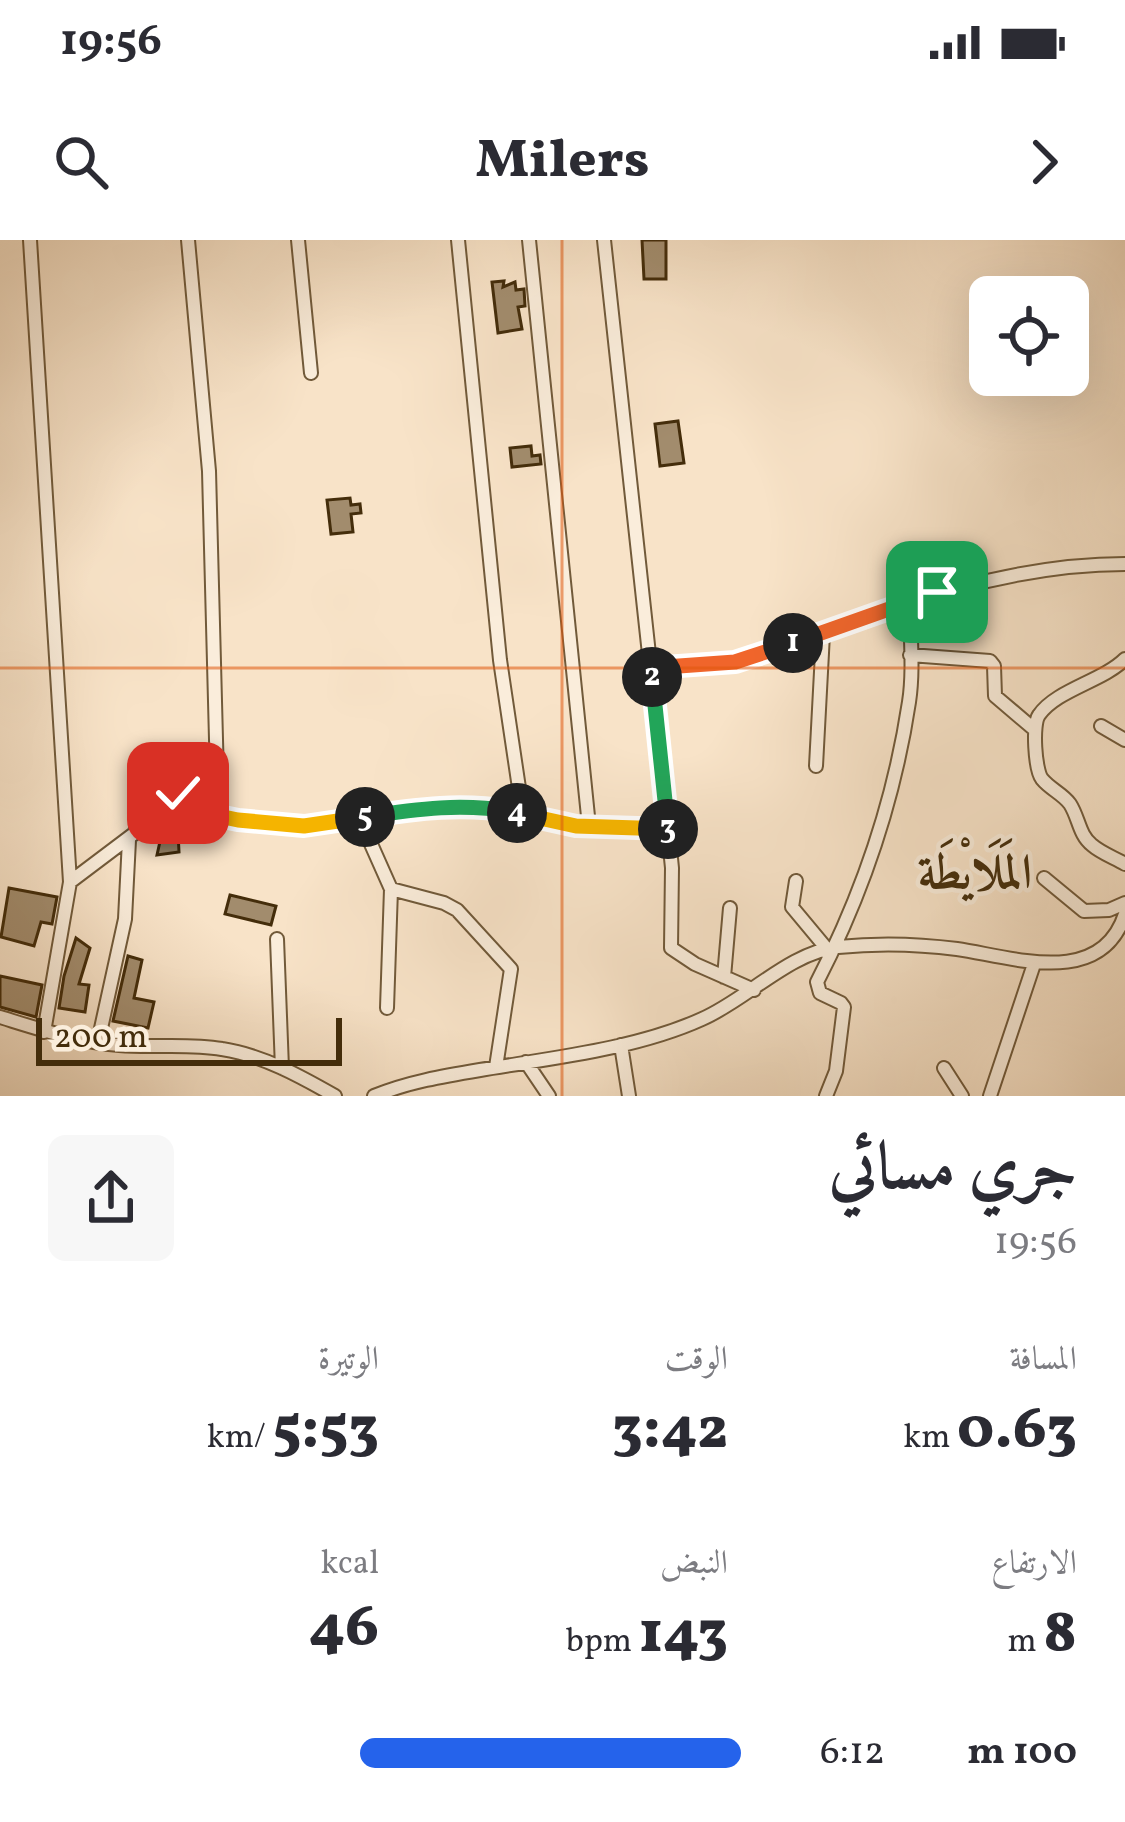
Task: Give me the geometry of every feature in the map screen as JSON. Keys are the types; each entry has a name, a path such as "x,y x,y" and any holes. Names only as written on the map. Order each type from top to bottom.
{"street":[{"path":"30,240 70,882 44,1031"},
{"path":"188,240 208,471 218,816"},
{"path":"298,240 311,374"},
{"path":"458,240 500,660 524,814"},
{"path":"529,240 589,826"},
{"path":"604,240 672,868 670,948 754,990"},
{"path":"651,668 735,662 910,601 1010,575 1125,565"},
{"path":"826,1096 836,1071 844,1007 820,993 817,982 881,834 910,699 910,601"},
{"path":"816,766 823,634"},
{"path":"910,655 991,662 995,696 1035,730"},
{"path":"1125,659 1041,712 1035,724 1041,778 1069,802 1093,846 1125,864"},
{"path":"1101,726 1125,740"},
{"path":"70,882 129,840 135,833 143,795 152,788 168,788 218,816 304,826 478,806 589,826 668,829"},
{"path":"359,818 391,890 387,1008"},
{"path":"98,1042 125,919 129,840"},
{"path":"1044,878 1084,911 1096,913 1125,903"},
{"path":"796,881 792,907 831,948"},
{"path":"391,890 457,910 511,969 496,1067"},
{"path":"724,977 730,908"},
{"path":"374,1096 417,1081 621,1045 700,1021 788,966 831,948 953,949 1034,964 1066,963 1107,944 1124,925"},
{"path":"278,939 282,1069"},
{"path":"990,1096 1034,964"},
{"path":"0,1017 98,1042 243,1053 335,1096"},
{"path":"621,1045 629,1096"},
{"path":"526,1062 549,1096"},
{"path":"944,1068 962,1096"}],"building":[{"path":"642,240 666,240 666,279 644,279"},
{"path":"504,281 503,287 515,282 516,290 524,289 525,306 518,307 522,329 498,333 492,282"},
{"path":"678,421 684,463 660,466 655,424"},
{"path":"531,446 532,456 540,455 541,464 512,467 510,448"},
{"path":"350,498 351,505 360,504 361,513 351,514 353,532 331,534 327,500"},
{"path":"177,812 179,852 157,855 161,837 157,815"},
{"path":"9,888 57,897 52,924 41,922 34,946 1,937"},
{"path":"230,895 276,906 271,925 225,914"},
{"path":"76,938 90,948 79,984 89,985 85,1012 59,1008"},
{"path":"128,956 142,960 134,998 154,1002 148,1028 113,1021"},
{"path":"0,976 42,985 36,1017 0,1007"}],"district":[{"name":"المَلَايْطَة","path":"975,875"}],"route":[{"path":"178,793 218,816 304,826 478,806 576,826 668,829 651,668 758,656 937,592"}]}
